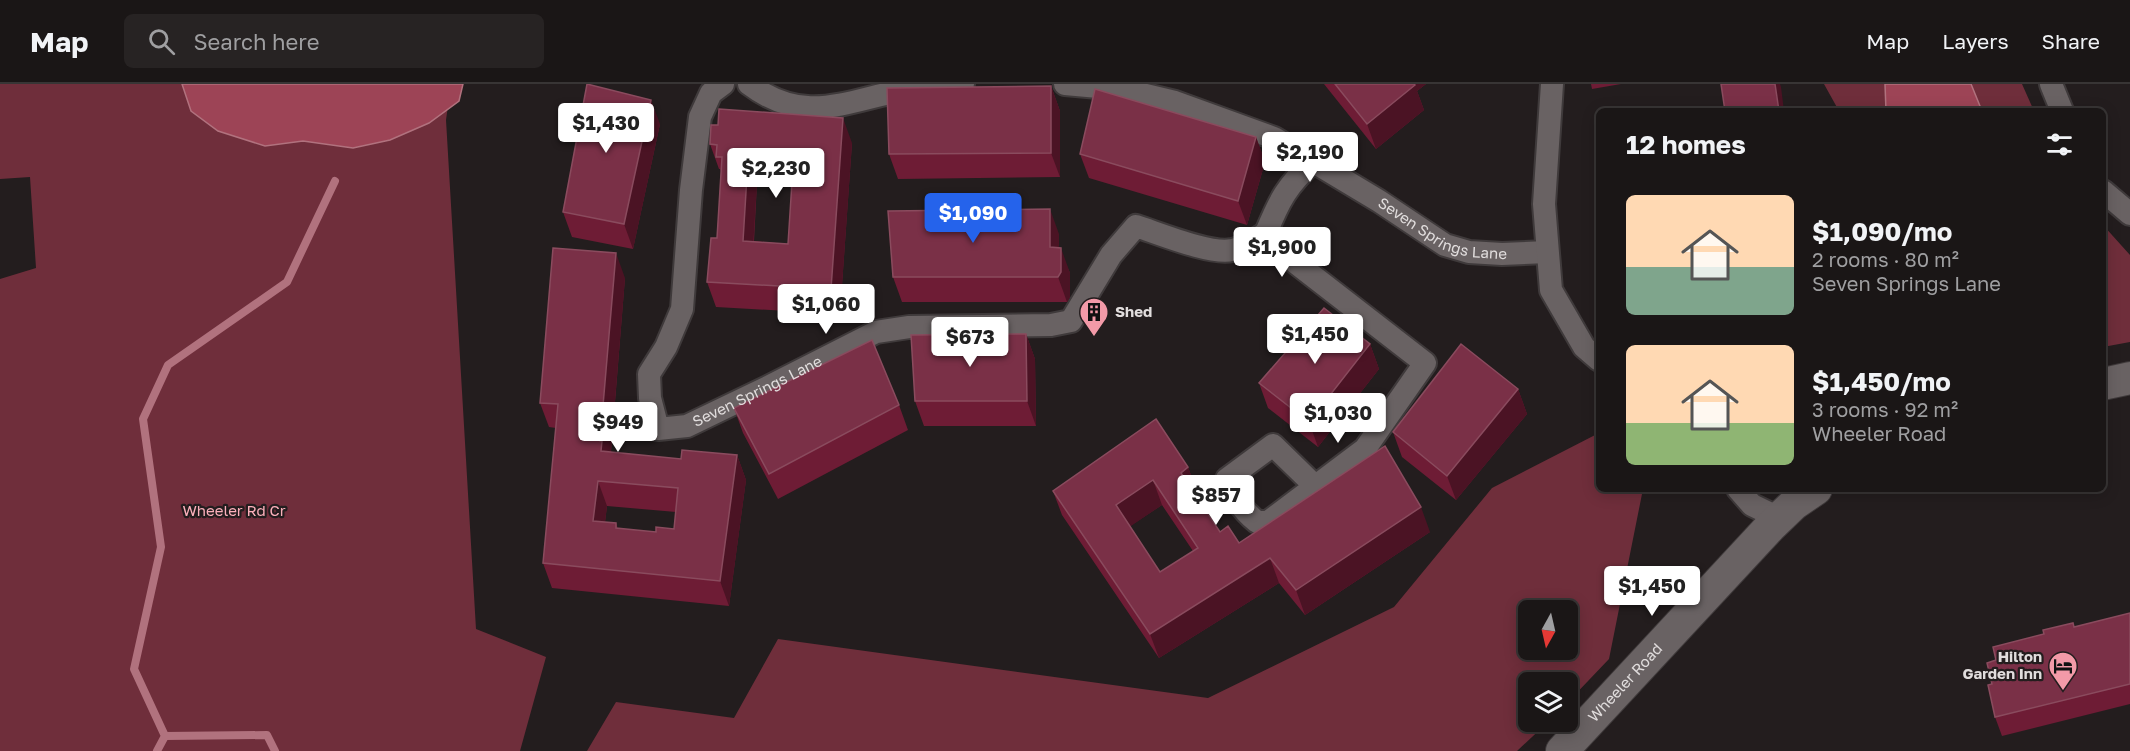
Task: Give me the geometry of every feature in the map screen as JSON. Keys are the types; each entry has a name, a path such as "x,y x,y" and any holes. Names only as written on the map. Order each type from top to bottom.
{"main road":[{"path":"2106,383 2130,378"},
{"name":"Wheeler Road","path":"1562,751 1779,518 1812,492"}],"street":[{"name":"Seven Springs Lane","path":"723,84 711,93 700,117 691,190 682,309 666,347 649,374 650,398 658,429 687,426 876,332 909,327 1051,325 1071,321 1112,255 1136,226 1178,241 1230,251 1249,244 1266,233"},
{"path":"748,84 761,94 783,104 813,109 836,107 907,89 963,84"},
{"name":"Seven Springs Lane","path":"1065,84 1121,89 1175,102 1274,138 1379,201 1444,245 1469,252 1502,254 1547,252"},
{"path":"1552,84 1544,204 1551,290 1584,347 1596,357"},
{"path":"2051,84 2061,108"},
{"path":"1314,162 1294,179 1277,204 1266,233 1296,262 1425,363 1365,449 1315,486"},
{"path":"2106,194 2130,214"},
{"path":"1741,492 1752,505 1779,518"}],"green space":[{"name":"Wheeler Rd Cr","path":"0,84 451,84 446,120 476,629 546,657 520,751 0,751 0,279 36,268 30,177 0,179"},
{"path":"1824,84 2022,84 2033,108 1837,108"},
{"path":"2106,228 2130,255 2130,342 2106,346"},
{"path":"1596,435 1596,492 1642,492 1609,659 1578,692 1578,672 1518,672 1518,732 1537,732 1517,751 587,751 616,702 734,718 778,639 1208,698 1394,607 1492,488"}],"shaded area":[{"path":"182,84 463,84 459,101 429,123 390,140 353,148 303,141 265,146 218,131 191,111"},
{"path":"1885,84 1971,84 1981,108 1886,108"}],"building":[{"path":"587,84 651,100 624,224 563,212"},
{"path":"1335,84 1414,84 1415,85 1367,124"},
{"path":"1721,84 1775,84 1779,108 1725,108"},
{"path":"1051,86 1051,153 889,154 887,88"},
{"path":"1095,89 1256,137 1238,201 1080,154"},
{"path":"719,109 843,118 831,289 707,282 711,238 717,238 722,157 716,157 717,145 710,144 711,125 718,125","holes":["748,159 790,163 789,182 792,182 788,244 743,241"]},
{"path":"1050,209 1050,247 1061,248 1061,272 1058,277 893,277 888,211"},
{"path":"553,248 616,253 601,451 681,459 682,450 737,455 720,581 543,563 558,404 540,403","holes":["598,481 678,488 674,529 656,527 656,532 616,528 616,523 593,521"]},
{"path":"1324,308 1370,344 1309,422 1259,383"},
{"path":"1026,334 1027,401 915,401 911,335"},
{"path":"872,340 899,405 769,474 734,408"},
{"path":"1461,344 1518,389 1447,476 1393,432"},
{"path":"1156,419 1188,467 1181,473 1220,532 1228,526 1239,543 1385,446 1421,507 1296,590 1270,558 1150,634 1053,491","holes":["1153,480 1198,548 1160,572 1116,505"]},
{"name":"Hilton Garden Inn","path":"2130,613 2130,684 1995,717 1988,685 1992,684 1987,663 1996,660 1993,647 2044,634 2043,630 2073,623 2074,627"}],"waterway":[{"path":"165,736 134,669 161,547 143,419 168,365 287,282 335,181"},
{"path":"165,736 267,735 275,751"},
{"path":"157,751 165,736"}],"place":[{"name":"Shed","path":"1094,338"},
{"name":"Hilton Garden Inn","path":"2063,692"}]}
